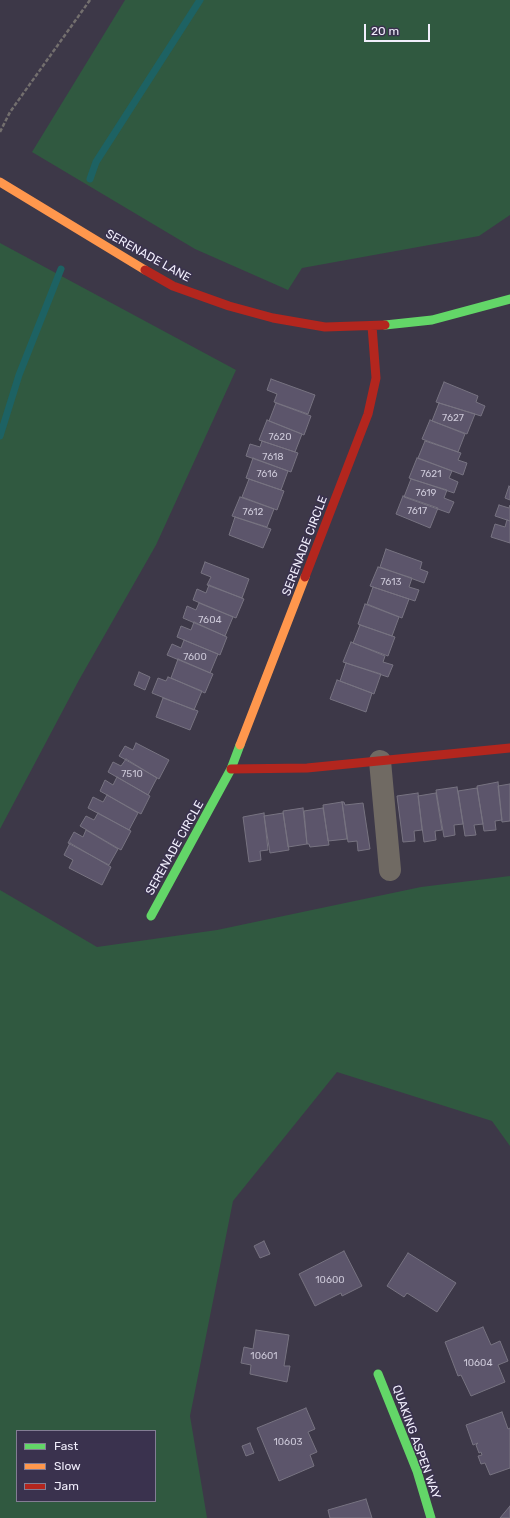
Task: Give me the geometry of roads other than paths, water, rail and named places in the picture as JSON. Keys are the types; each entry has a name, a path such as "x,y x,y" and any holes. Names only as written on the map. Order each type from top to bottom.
{"street":[{"name":"SERENADE LANE","path":"0,182 133,264 173,286 229,306 273,318 325,327 372,326 432,320 510,299"},
{"name":"SERENADE CIRCLE","path":"151,916 232,769 368,414 376,378 372,326"},
{"path":"232,769 307,768 510,748"},
{"path":"380,761 390,870"},
{"name":"QUAKING ASPEN WAY","path":"378,1374 417,1471 431,1518"}],"waterway":[{"path":"90,179 96,162 200,0"},
{"path":"0,436 19,375 61,269"}]}
